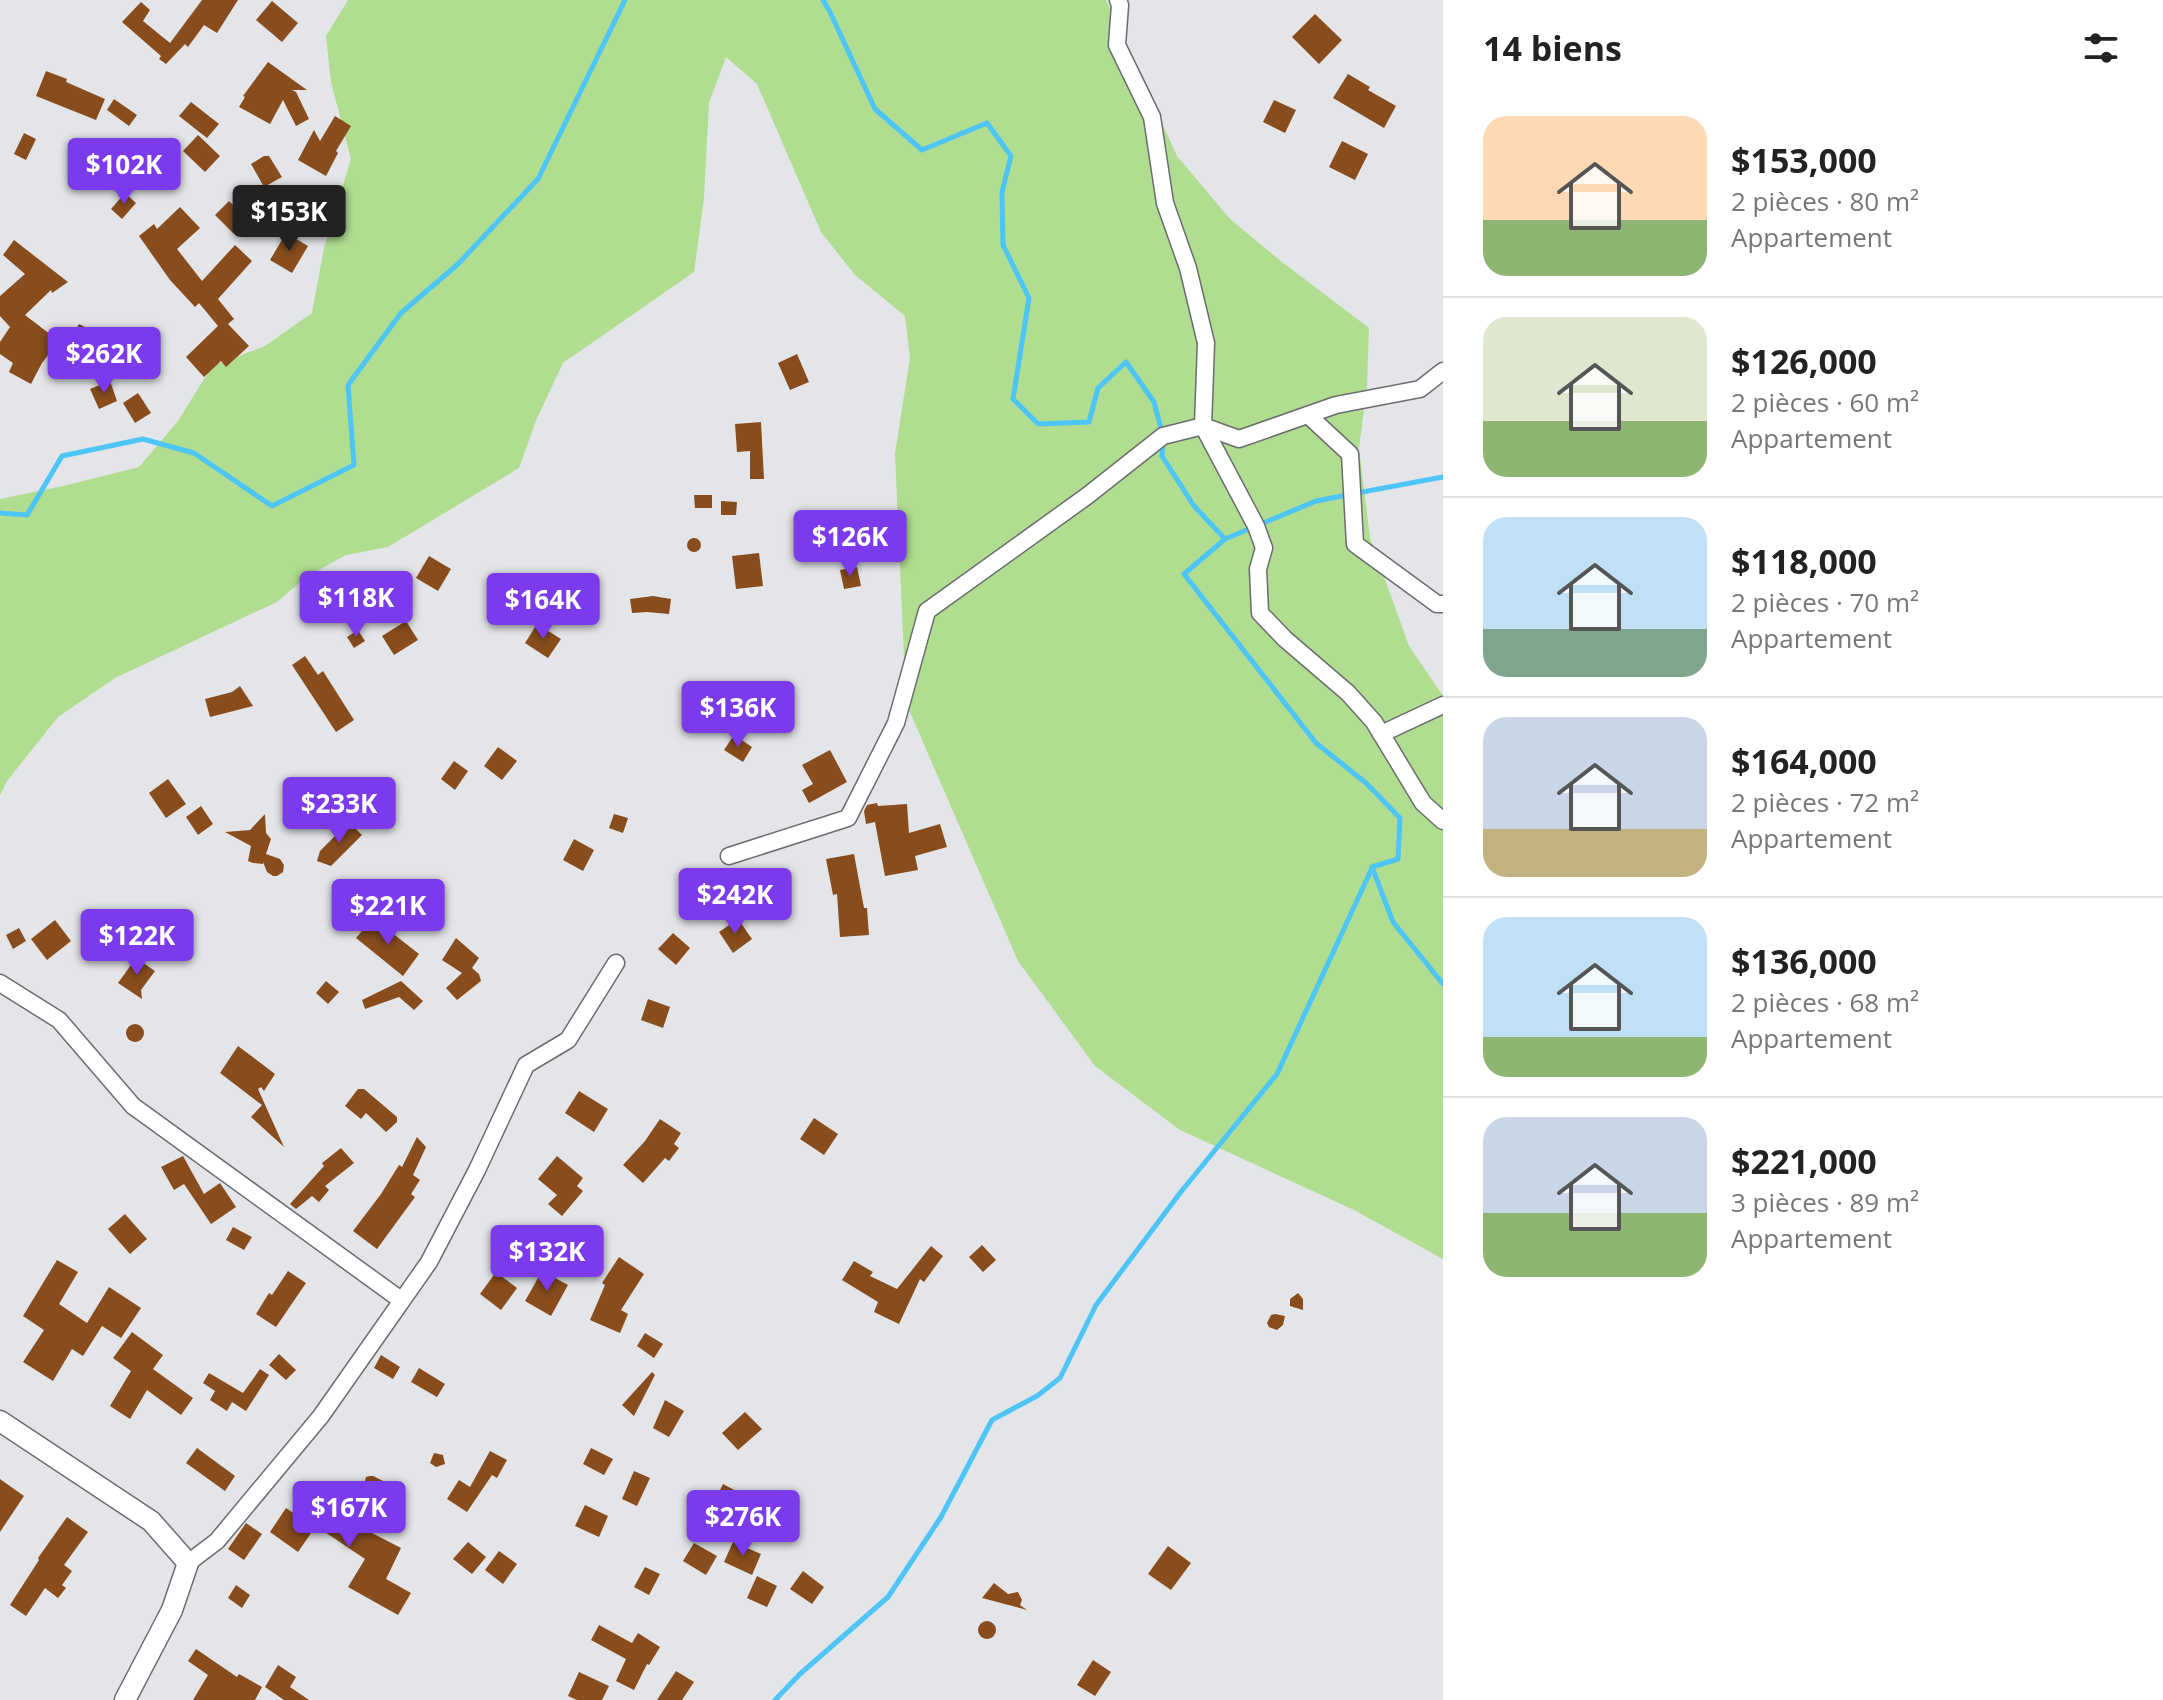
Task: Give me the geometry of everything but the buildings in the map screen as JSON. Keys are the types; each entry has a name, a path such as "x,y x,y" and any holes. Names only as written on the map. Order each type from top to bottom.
{"street":[{"path":"1118,0 1117,45 1152,117 1165,203 1188,268 1206,343 1203,426 1256,526 1264,548 1258,569 1260,613 1285,639 1348,693 1374,722 1423,803 1443,821"},
{"path":"729,856 848,818 896,723 927,611 1087,496 1163,436 1203,426 1239,439 1336,405 1420,389 1443,371"},
{"path":"1308,415 1350,454 1355,544 1437,604 1443,604"},
{"path":"1381,734 1443,705"},
{"path":"125,1700 172,1610 188,1563 217,1541 321,1416 429,1262 477,1170 526,1065 568,1040 616,963"},
{"path":"0,983 59,1020 133,1106 401,1300"},
{"path":"0,1421 151,1521 188,1563"}],"green space":[{"path":"348,0 1106,0 1177,156 1230,219 1369,328 1367,386 1359,448 1370,538 1409,646 1443,696 1443,1259 1354,1210 1180,1130 1095,1066 1018,961 906,703 895,453 910,358 905,316 855,275 821,232 757,84 726,57 709,103 704,198 694,272 563,363 537,418 519,468 388,547 346,555 306,577 277,602 115,678 58,717 7,781 0,795 0,499 139,467 178,421 212,366 265,346 312,313 324,248 351,159 331,82 326,36"}],"waterway":[{"path":"0,513 27,515 62,456 143,439 194,453 272,506 354,465 348,385 401,313 457,265 538,179 625,0"},
{"path":"823,0 875,109 922,150 987,123 1011,156 1002,192 1003,245 1029,298 1013,399 1038,424 1089,422 1098,388 1126,362 1154,402 1162,432"},
{"path":"1163,442 1162,456 1194,506 1225,539 1184,574 1316,743 1366,783 1400,818 1398,859 1372,867 1393,922 1443,984"},
{"path":"1357,493 1443,477"},
{"path":"1225,539 1316,501 1347,495"},
{"path":"775,1700 888,1597 941,1517 992,1420 1037,1396 1060,1378 1096,1305 1180,1193 1277,1074 1372,868"}]}
